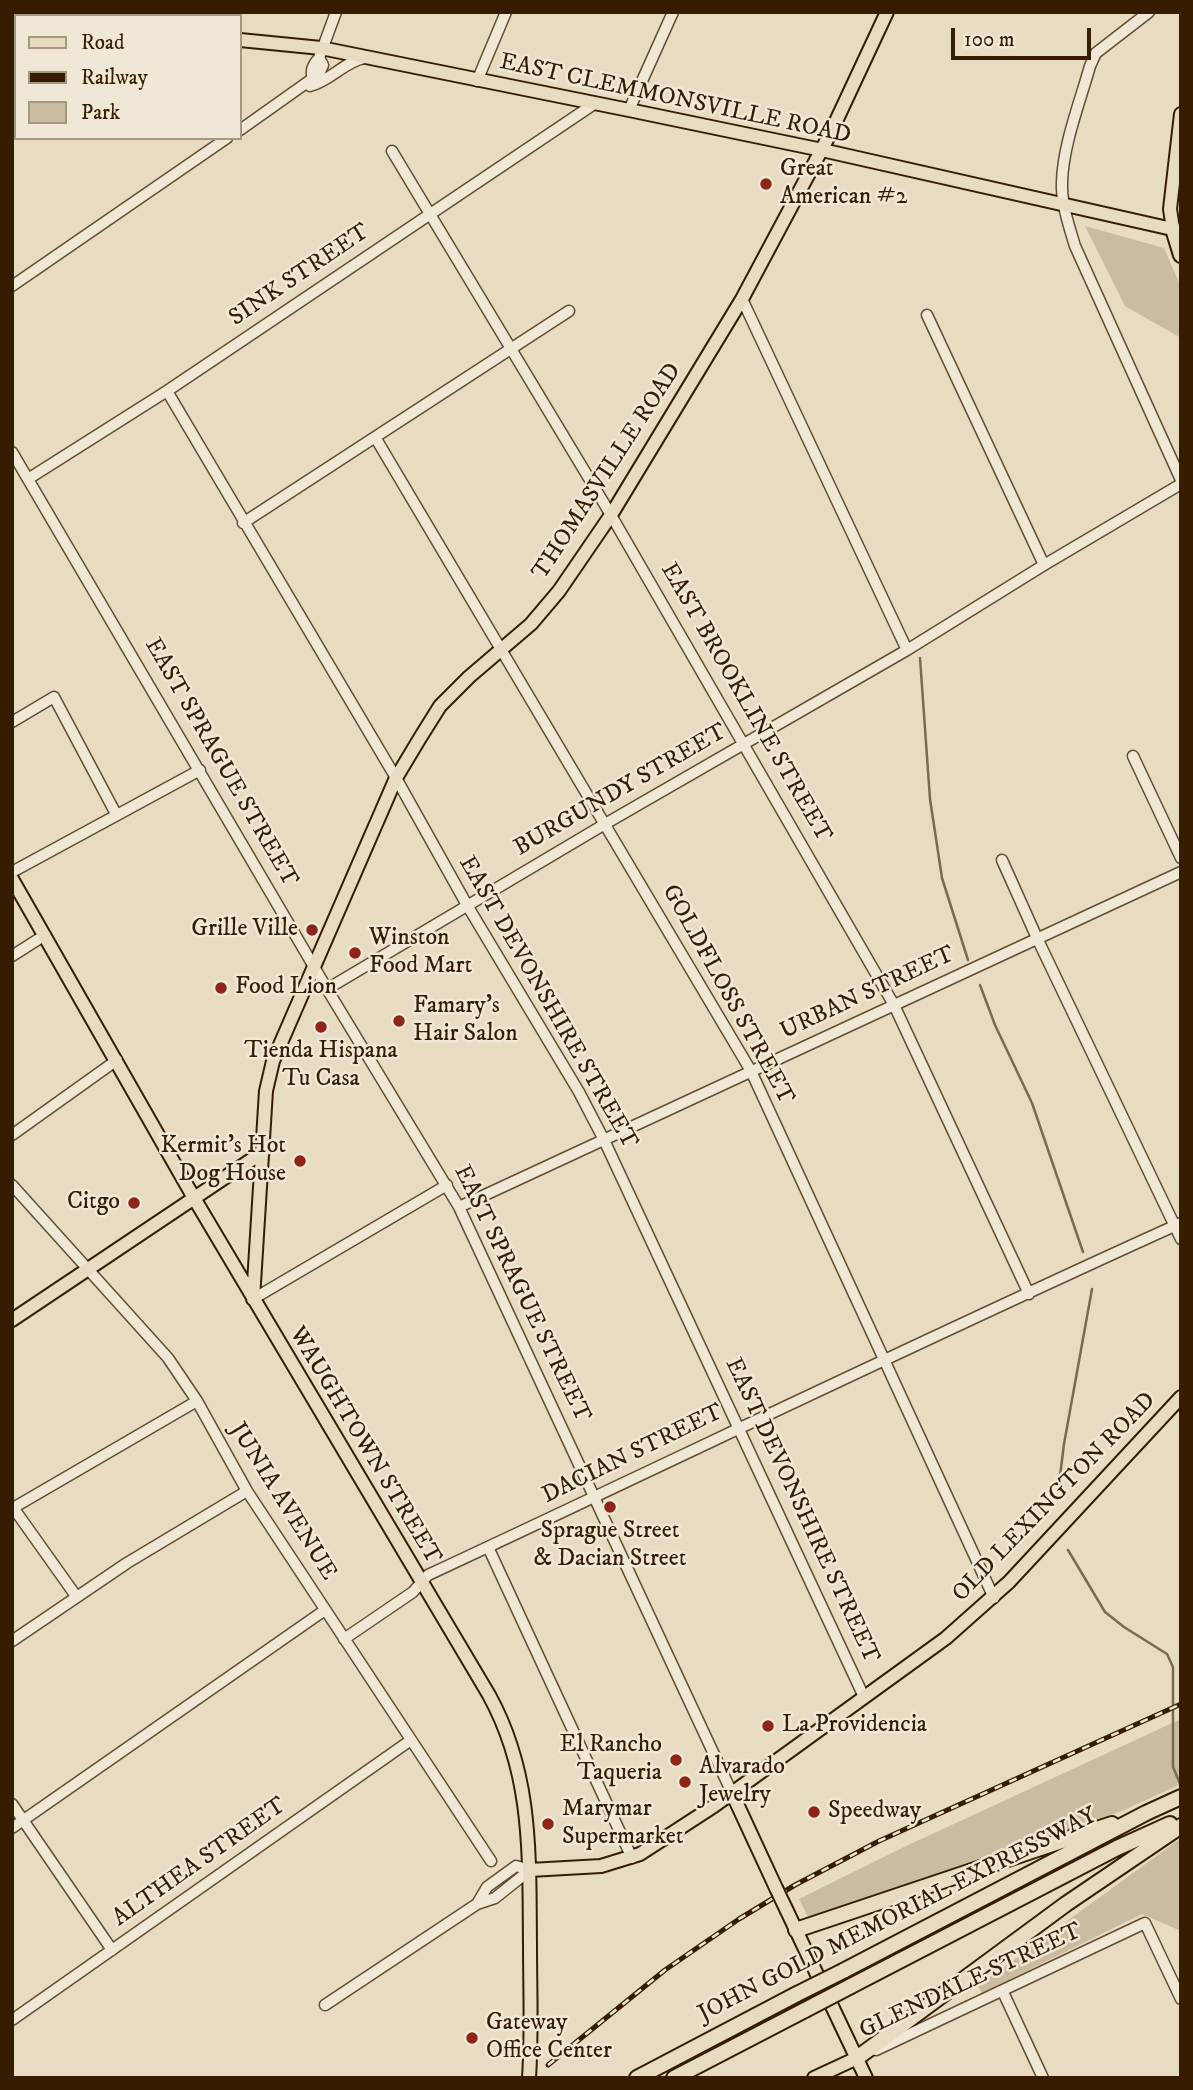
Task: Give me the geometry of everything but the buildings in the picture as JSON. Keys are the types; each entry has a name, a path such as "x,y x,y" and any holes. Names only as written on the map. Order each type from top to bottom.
{"highway":[{"path":"1177,230 1181,254"},
{"name":"JOHN GOLD MEMORIAL EXPRESSWAY","path":"637,2078 1181,1797"},
{"path":"796,1930 1146,1813"},
{"path":"857,2058 1177,1824"},
{"name":"JOHN GOLD MEMORIAL EXPRESSWAY","path":"674,2078 1116,1848 1177,1824"}],"main road":[{"name":"THOMASVILLE ROAD","path":"253,1299 266,1091 273,1061 396,778 440,706 469,677 531,624 559,591 611,515 742,299 822,150 887,12"},
{"name":"EAST CLEMMONSVILLE ROAD","path":"242,40 366,58 629,110 822,150 1177,230"},
{"path":"1177,230 1170,209 1181,114"},
{"name":"WAUGHTOWN STREET","path":"12,879 253,1299 489,1695 509,1736 524,1792 530,1870 529,2078"},
{"path":"12,1320 263,1152"},
{"name":"OLD LEXINGTON ROAD","path":"530,1870 589,1868 632,1858 648,1850 732,1793 955,1632 994,1598 1181,1396"},
{"name":"EAST SPRAGUE STREET","path":"732,1793 866,2078"},
{"name":"GLENDALE STREET","path":"814,2078 857,2058"}],"street":[{"path":"242,129 319,74 323,65 320,53 336,12"},
{"path":"477,81 506,12"},
{"path":"629,110 673,12"},
{"path":"1149,12 1096,53 1090,66 1062,183 1064,204 1075,246 1181,482"},
{"path":"302,87 323,82 354,60 366,58"},
{"name":"SINK STREET","path":"28,479 167,391 594,104"},
{"path":"12,286 224,140"},
{"name":"EAST BROOKLINE STREET","path":"392,151 611,515 894,1005 1029,1294"},
{"path":"742,299 907,650"},
{"path":"243,523 569,311"},
{"path":"927,315 1044,565"},
{"name":"EAST DEVONSHIRE STREET","path":"167,391 579,1092 604,1140 864,1697"},
{"name":"GOLDFLOSS STREET","path":"375,437 751,1071 994,1598"},
{"name":"EAST SPRAGUE STREET","path":"12,452 327,989 459,1207 732,1793"},
{"name":"BURGUNDY STREET","path":"327,989 605,824 907,650 1181,482"},
{"path":"12,722 54,698 116,814"},
{"path":"1133,757 1181,858"},
{"path":"12,872 200,770"},
{"path":"1002,860 1037,938 1177,1224 1181,1240"},
{"name":"URBAN STREET","path":"459,1207 1181,872"},
{"path":"12,956 45,935"},
{"path":"12,1135 117,1060"},
{"name":"JUNIA AVENUE","path":"12,1185 168,1358 197,1401 247,1491 491,1861"},
{"path":"253,1299 447,1185"},
{"name":"DACIAN STREET","path":"344,1639 413,1592 428,1575 1177,1224"},
{"path":"76,1596 13,1507 197,1401"},
{"path":"12,1641 76,1596 247,1491"},
{"path":"488,1547 632,1858"},
{"path":"12,1828 325,1610"},
{"name":"ALTHEA STREET","path":"12,2020 411,1740"},
{"path":"12,1804 112,1950"},
{"path":"325,2005 477,1904 495,1898 530,1870"},
{"name":"GLENDALE STREET","path":"857,2058 1003,1992 1145,1923 1181,1999"},
{"path":"1003,1992 1043,2078"}],"green space":[{"path":"1085,226 1164,248 1181,287 1181,338 1125,306"},
{"path":"1181,1719 1181,1784 1122,1811 808,1917 799,1899 904,1847"},
{"path":"1181,1838 1181,1931 1142,1914 982,1993 978,1986"}],"waterway":[{"path":"920,658 930,799 942,878 968,960"},
{"path":"980,985 995,1025 1032,1103 1083,1252"},
{"path":"1065,1496 1060,1476 1064,1444 1092,1289"},
{"path":"1068,1550 1105,1612 1167,1654 1173,1667 1173,1767 1181,1786"}],"railway":[{"path":"548,2065 665,1970 739,1919 795,1885 879,1841 1181,1704"}],"place":[{"name":"Great American #2","path":"766,184"},
{"name":"Grille Ville","path":"312,930"},
{"name":"Winston Food Mart","path":"355,953"},
{"name":"Food Lion","path":"221,988"},
{"name":"Famary's Hair Salon","path":"399,1021"},
{"name":"Tienda Hispana Tu Casa","path":"321,1027"},
{"name":"Kermit's Hot Dog House","path":"300,1161"},
{"name":"Citgo","path":"134,1203"},
{"name":"Sprague Street & Dacian Street","path":"610,1507"},
{"name":"La Providencia","path":"768,1726"},
{"name":"El Rancho Taqueria","path":"676,1760"},
{"name":"Alvarado Jewelry","path":"685,1782"},
{"name":"Speedway","path":"814,1812"},
{"name":"Marymar Supermarket","path":"548,1824"},
{"name":"Gateway Office Center","path":"472,2038"}]}
